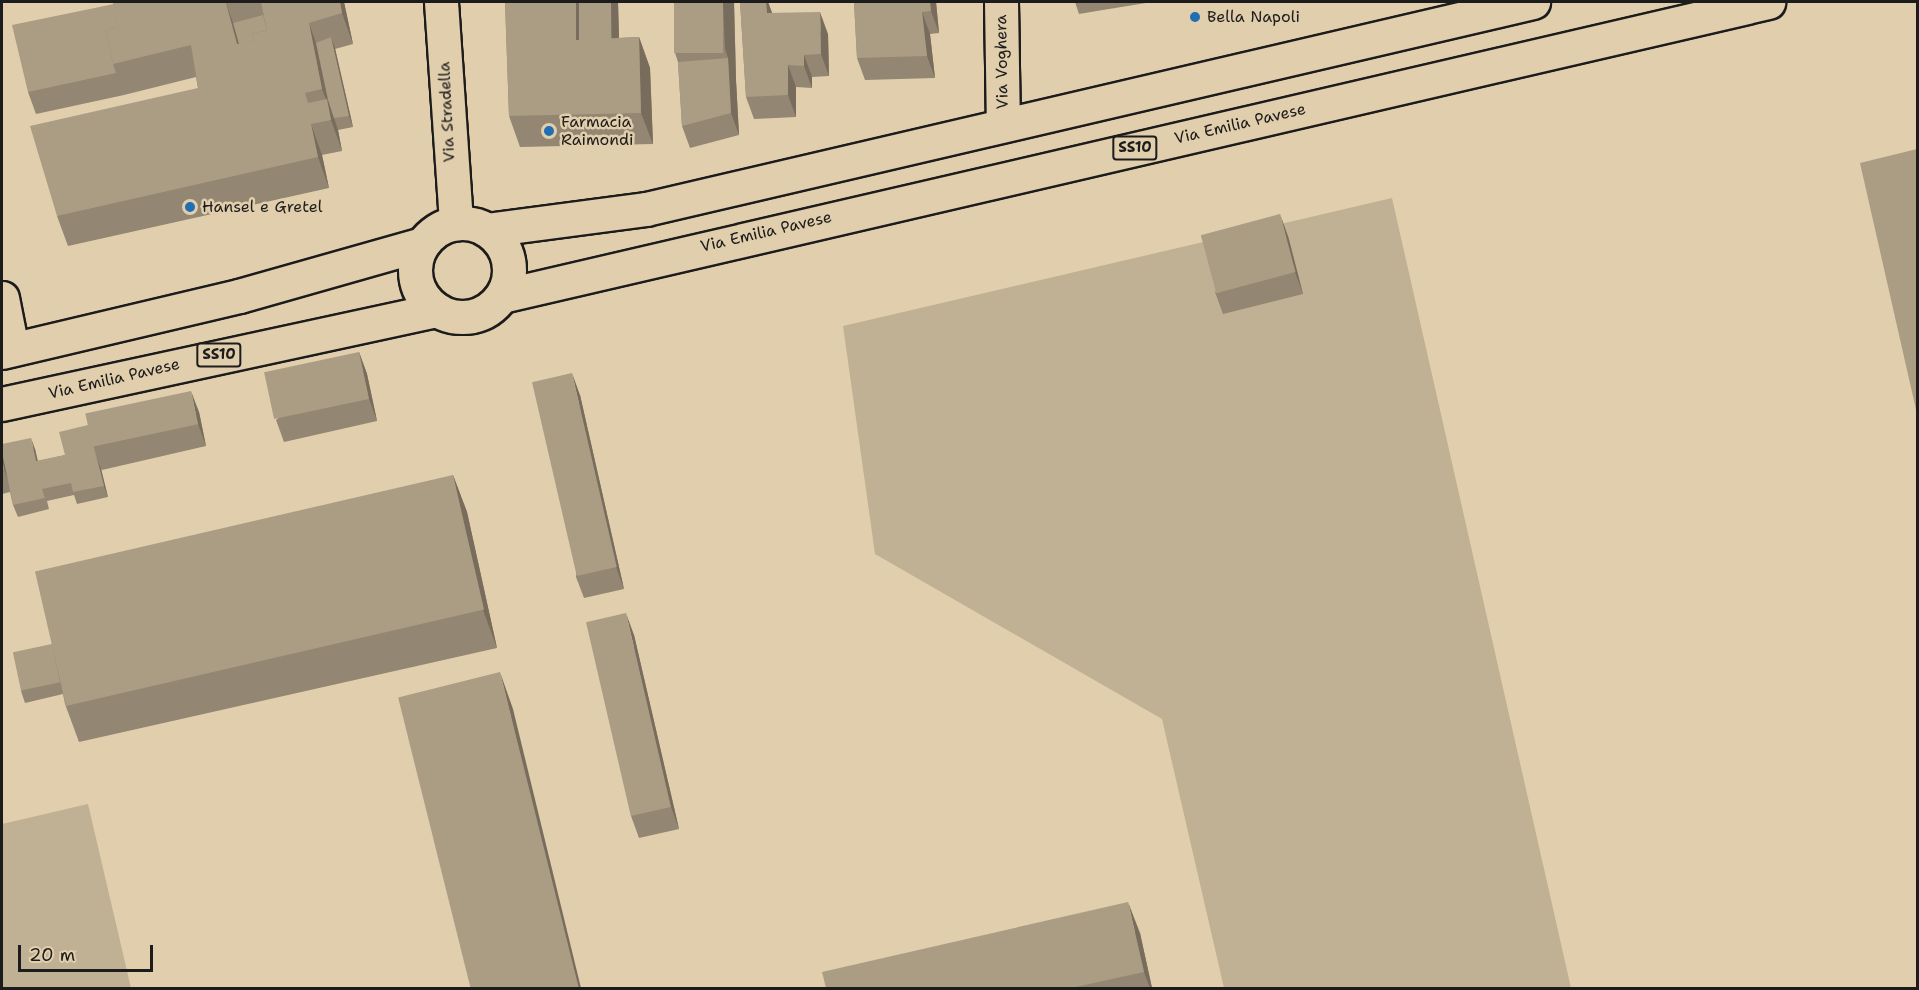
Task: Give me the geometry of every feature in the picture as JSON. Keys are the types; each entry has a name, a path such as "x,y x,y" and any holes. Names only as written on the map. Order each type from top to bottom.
{"main road":[{"name":"Via Stradella","path":"441,2 472,227"},
{"name":"Via Voghera","path":"1000,2 1003,123"},
{"path":"2,298 7,350 239,296 423,244 472,227 646,209 1003,123 1533,2"},
{"name":"Via Emilia Pavese","path":"2,404 437,310 472,316 502,296 1768,2"},
{"path":"472,227 508,259 502,296"},
{"path":"423,244 416,281 437,310"}],"shaded area":[{"path":"1392,198 1571,988 1224,988 1162,719 875,554 843,326"},
{"path":"88,804 131,988 2,988 2,824"}],"building":[{"path":"113,2 234,2 226,3 237,44 254,40 252,33 267,31 261,2 340,2 342,13 309,23 322,89 305,93 308,103 327,99 331,120 311,124 318,157 57,216 30,126 198,88 191,45 113,64 106,30 118,27"},
{"path":"505,2 576,2 576,40 639,37 641,113 509,116"},
{"path":"579,2 611,2 611,40 579,40"},
{"path":"674,2 723,2 723,53 674,53"},
{"path":"740,2 766,2 767,13 820,12 821,54 804,55 804,66 788,65 788,95 746,97"},
{"path":"854,2 930,2 931,11 922,12 927,56 857,58"},
{"path":"114,4 118,27 106,30 116,73 28,92 12,25"},
{"path":"263,15 267,31 252,33 254,40 239,44 233,23"},
{"path":"331,37 349,116 334,118 316,43"},
{"path":"728,58 731,113 682,126 678,62"},
{"path":"1917,149 1917,414 1860,163"},
{"path":"1280,214 1296,272 1216,293 1201,235"},
{"path":"359,352 369,399 274,419 264,372"},
{"path":"572,373 617,567 577,576 532,382"},
{"path":"191,391 198,424 92,447 85,413"},
{"path":"88,425 104,486 73,492 71,483 42,489 45,498 13,505 2,444 31,438 36,461 65,455 59,432"},
{"path":"453,475 484,609 66,706 35,572"},
{"path":"626,613 671,807 631,816 586,622"},
{"path":"52,644 60,682 21,690 13,652"},
{"path":"500,672 579,987 471,988 398,697"},
{"path":"1128,902 1144,972 1071,988 826,988 822,972"}],"place":[{"name":"Bella Napoli","path":"1195,17"},
{"name":"Farmacia Raimondi","path":"549,131"},
{"name":"Hansel e Gretel","path":"190,207"}]}
